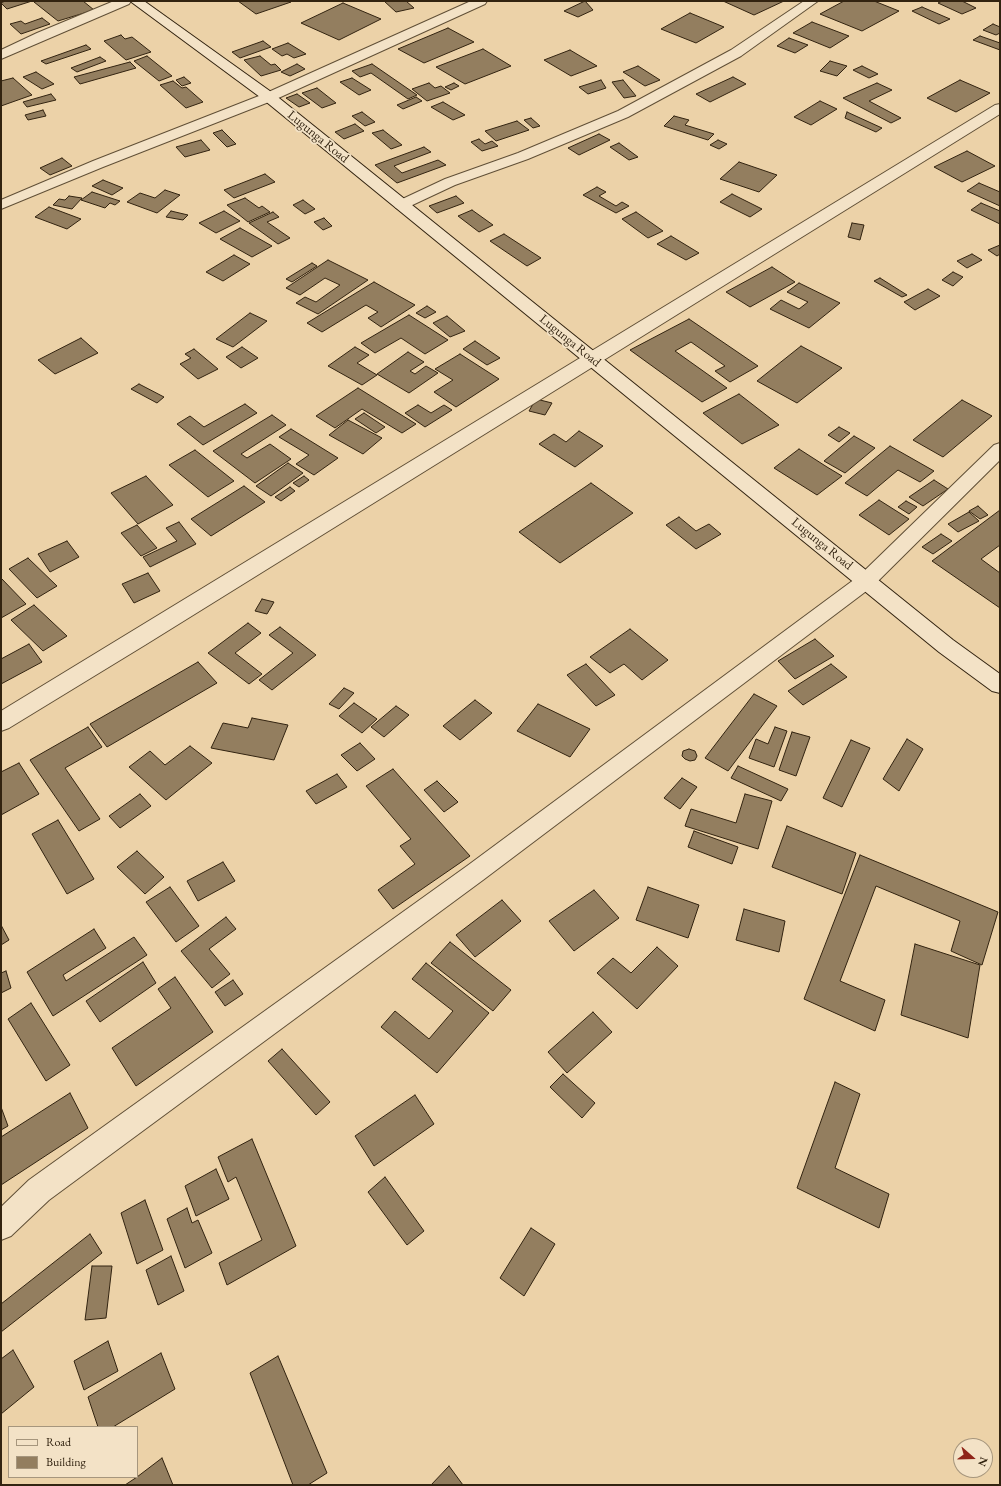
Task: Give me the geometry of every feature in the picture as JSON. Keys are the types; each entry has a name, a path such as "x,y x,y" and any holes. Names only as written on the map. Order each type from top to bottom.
{"street":[{"path":"1,55 41,36 125,1"},
{"name":"Lugunga Road","path":"136,1 269,97 946,646 1000,685"},
{"path":"1,205 98,164 269,97 481,1"},
{"path":"401,204 450,182 523,156 623,114 736,53 812,1"},
{"path":"1,722 1000,108"},
{"path":"1,1226 38,1190 470,878 866,580 1000,449"}],"building":[{"path":"5,1 32,1 7,9 1,3"},
{"path":"83,1 94,10 58,21 34,2"},
{"path":"238,1 288,1 291,2 256,14"},
{"path":"384,1 406,1 414,8 396,12"},
{"path":"585,1 593,10 578,17 564,11"},
{"path":"723,1 784,1 754,15"},
{"path":"844,1 874,1 899,11 862,31 820,14"},
{"path":"942,1 962,1 976,8 962,14 938,3"},
{"path":"343,3 381,19 339,40 301,23"},
{"path":"922,7 950,19 939,24 912,11"},
{"path":"690,13 724,27 696,43 661,29"},
{"path":"42,18 50,24 21,34 10,24 21,21 25,24"},
{"path":"812,22 849,36 830,48 793,33"},
{"path":"993,24 1000,27 1000,33 996,35 983,30"},
{"path":"448,28 474,42 424,63 398,49"},
{"path":"121,35 125,39 132,37 151,52 126,60 104,41"},
{"path":"980,36 1000,43 1000,50 973,40"},
{"path":"789,38 808,45 795,53 777,46"},
{"path":"263,41 271,47 240,58 232,52"},
{"path":"288,43 306,54 294,58 287,54 282,56 272,49"},
{"path":"86,45 91,49 46,64 41,61"},
{"path":"483,49 511,66 465,84 436,67"},
{"path":"570,50 597,66 571,76 544,60"},
{"path":"147,56 172,76 159,81 134,61"},
{"path":"260,56 271,65 275,64 281,70 261,76 244,60"},
{"path":"100,57 106,61 77,72 71,68"},
{"path":"830,61 847,66 837,76 820,71"},
{"path":"130,62 136,68 80,84 74,77"},
{"path":"297,64 305,69 290,76 281,72"},
{"path":"372,64 417,95 408,99 371,73 360,77 352,71"},
{"path":"638,66 660,80 645,86 623,72"},
{"path":"862,66 878,74 869,78 853,70"},
{"path":"36,72 54,84 42,89 23,77"},
{"path":"184,77 191,83 182,86 176,80"},
{"path":"733,77 746,84 710,102 696,94"},
{"path":"13,78 32,95 1,106 1,81"},
{"path":"352,78 371,90 359,95 340,82"},
{"path":"601,80 606,88 588,94 579,87"},
{"path":"623,80 636,96 624,98 612,82"},
{"path":"960,80 990,93 956,112 927,98"},
{"path":"173,81 182,88 186,87 203,102 186,108 160,85"},
{"path":"429,83 435,88 441,86 450,93 427,101 412,89"},
{"path":"454,83 459,86 451,90 445,87"},
{"path":"877,83 892,90 869,101 901,118 891,123 843,98"},
{"path":"317,88 336,103 322,108 302,93"},
{"path":"51,94 56,100 27,107 23,102"},
{"path":"297,94 310,103 299,107 286,98"},
{"path":"416,97 422,101 403,109 397,105"},
{"path":"820,101 837,109 811,125 794,117"},
{"path":"443,102 465,115 453,120 431,107"},
{"path":"43,110 46,116 28,120 25,115"},
{"path":"362,112 375,122 365,126 352,116"},
{"path":"847,112 882,128 876,132 845,118"},
{"path":"674,116 689,120 685,125 714,134 708,140 664,126"},
{"path":"531,118 540,126 533,128 524,120"},
{"path":"517,121 529,130 496,141 485,131"},
{"path":"355,124 364,131 344,139 335,132"},
{"path":"222,130 236,144 227,147 213,133"},
{"path":"383,130 402,145 391,149 372,133"},
{"path":"599,134 610,140 579,155 568,148"},
{"path":"479,139 485,144 492,141 498,146 482,151 471,142"},
{"path":"201,140 210,150 185,157 176,147"},
{"path":"718,140 727,144 719,149 710,145"},
{"path":"619,143 638,157 629,160 610,147"},
{"path":"424,147 431,152 394,166 402,173 438,160 446,165 397,183 375,165"},
{"path":"967,151 995,166 962,182 934,167"},
{"path":"62,158 72,166 50,175 40,168"},
{"path":"739,162 777,175 759,192 720,179"},
{"path":"265,174 275,182 234,198 224,190"},
{"path":"103,180 123,188 112,195 92,186"},
{"path":"979,183 1000,192 1000,206 967,191"},
{"path":"597,187 606,192 599,196 616,206 622,202 629,206 616,213 583,195"},
{"path":"165,190 180,195 157,213 127,202 140,193 155,198"},
{"path":"92,192 120,201 115,205 110,203 105,208 81,200"},
{"path":"732,194 762,209 750,217 720,202"},
{"path":"69,196 82,198 72,209 53,205 59,199 65,200"},
{"path":"456,196 464,203 437,213 429,206"},
{"path":"245,198 259,208 262,206 270,212 248,222 227,205"},
{"path":"303,200 315,209 305,214 293,205"},
{"path":"981,203 1000,211 1000,224 971,210"},
{"path":"49,207 81,219 67,229 35,217"},
{"path":"472,210 493,225 479,232 458,216"},
{"path":"171,211 188,215 183,220 166,217"},
{"path":"224,211 240,221 216,233 199,223"},
{"path":"273,212 279,217 267,222 290,238 278,244 249,223"},
{"path":"636,212 663,231 648,238 622,219"},
{"path":"324,218 332,226 323,230 314,222"},
{"path":"852,223 864,225 860,240 848,237"},
{"path":"240,228 272,246 252,257 220,239"},
{"path":"504,234 541,258 527,266 490,241"},
{"path":"671,236 699,253 686,260 657,244"},
{"path":"1000,245 1000,254 997,256 988,250"},
{"path":"972,254 982,260 967,268 957,261"},
{"path":"234,255 250,264 223,281 206,272"},
{"path":"328,260 368,280 318,314 296,303 305,297 316,302 340,285 325,278 300,295 286,288"},
{"path":"312,263 317,266 292,282 286,279"},
{"path":"772,267 795,282 750,307 726,292"},
{"path":"953,272 963,277 953,286 942,280"},
{"path":"880,278 907,295 902,297 874,281"},
{"path":"374,282 415,305 381,327 368,318 378,312 366,305 322,332 307,323"},
{"path":"799,283 840,303 809,328 770,309 781,300 799,309 808,302 787,292"},
{"path":"928,289 940,296 915,310 904,302"},
{"path":"427,306 436,312 425,318 416,313"},
{"path":"250,313 267,321 233,347 216,339"},
{"path":"409,315 448,340 425,354 401,338 375,353 361,343"},
{"path":"447,316 465,331 450,337 433,323"},
{"path":"689,319 758,366 730,382 715,371 725,366 691,342 675,351 727,388 702,402 630,350"},
{"path":"81,338 98,353 55,374 38,360"},
{"path":"475,341 500,358 487,365 463,349"},
{"path":"801,346 842,368 797,403 757,381"},
{"path":"242,347 258,358 241,368 226,357"},
{"path":"355,347 369,355 357,363 377,375 362,385 328,366"},
{"path":"194,349 218,369 198,379 180,364 191,358 185,354"},
{"path":"408,352 424,362 410,371 415,374 426,366 438,373 409,393 377,374"},
{"path":"460,354 499,379 456,407 434,392 453,380 435,369"},
{"path":"139,384 164,397 157,403 131,389"},
{"path":"358,388 416,424 402,433 362,409 335,428 316,416"},
{"path":"739,394 779,425 742,444 703,413"},
{"path":"536,399 552,403 545,415 529,411"},
{"path":"962,400 992,416 943,457 913,440"},
{"path":"245,404 257,413 203,445 177,424 190,416 204,427"},
{"path":"418,405 431,413 444,405 452,410 425,427 405,413"},
{"path":"364,413 385,427 376,433 355,419"},
{"path":"272,415 286,425 241,454 247,458 270,444 291,459 255,483 213,451"},
{"path":"348,420 382,438 363,454 329,435"},
{"path":"839,427 850,433 839,442 828,435"},
{"path":"291,429 338,458 314,475 296,464 309,455 279,437"},
{"path":"579,431 603,446 575,467 539,444 554,434 566,442"},
{"path":"854,436 875,448 845,473 824,461"},
{"path":"890,446 934,471 920,482 898,470 867,496 845,483"},
{"path":"799,449 842,476 817,495 774,468"},
{"path":"195,450 234,481 208,497 169,465"},
{"path":"288,463 303,473 271,496 256,486"},
{"path":"146,476 173,505 138,524 111,493"},
{"path":"304,476 309,480 299,487 293,483"},
{"path":"934,480 948,489 923,506 909,497"},
{"path":"591,483 633,513 560,563 519,532"},
{"path":"244,486 265,502 211,536 191,519"},
{"path":"290,487 295,491 281,501 275,497"},
{"path":"879,500 909,519 889,535 859,515"},
{"path":"906,501 917,507 909,514 898,507"},
{"path":"978,506 988,515 980,519 969,511"},
{"path":"1000,510 1000,545 981,559 1000,573 1000,608 932,561"},
{"path":"969,512 979,521 958,532 948,524"},
{"path":"679,517 696,531 709,524 721,534 696,549 666,525"},
{"path":"179,522 196,544 150,567 143,557 177,541 166,528"},
{"path":"137,525 157,548 141,556 121,533"},
{"path":"941,534 952,541 933,554 922,547"},
{"path":"67,541 79,557 50,572 38,554"},
{"path":"28,558 57,586 37,598 9,569"},
{"path":"148,573 160,591 134,603 122,584"},
{"path":"1,578 26,604 1,618"},
{"path":"262,599 274,602 267,614 255,611"},
{"path":"34,605 67,636 43,651 11,620"},
{"path":"248,623 261,633 235,653 262,674 249,684 208,653"},
{"path":"280,627 316,655 272,690 259,680 293,653 269,635"},
{"path":"630,629 668,660 642,680 624,664 610,673 590,657"},
{"path":"815,639 834,656 795,679 778,661"},
{"path":"29,644 42,662 1,684 1,659"},
{"path":"198,662 217,683 107,747 90,724"},
{"path":"586,664 615,695 596,706 567,675"},
{"path":"831,664 847,677 803,705 788,691"},
{"path":"344,688 354,693 339,709 329,704"},
{"path":"754,694 777,706 728,771 705,758"},
{"path":"475,700 492,713 460,740 443,726"},
{"path":"354,703 377,719 362,733 339,716"},
{"path":"538,704 590,729 570,757 517,731"},
{"path":"396,706 409,715 384,737 371,727"},
{"path":"252,718 288,725 274,760 211,748 223,723 248,728"},
{"path":"88,727 102,747 65,768 100,819 79,831 30,760"},
{"path":"775,727 787,731 774,767 749,758 756,739 768,744"},
{"path":"792,732 810,737 796,776 779,770"},
{"path":"907,739 923,749 899,791 883,779"},
{"path":"851,740 870,748 842,807 823,798"},
{"path":"360,743 375,759 357,771 341,755"},
{"path":"190,746 212,763 166,800 129,767 150,751 165,765"},
{"path":"689,749 695,751 697,756 695,760 690,761 682,756 683,751"},
{"path":"19,763 39,794 1,815 1,772"},
{"path":"738,766 788,789 781,801 731,778"},
{"path":"393,769 470,856 393,909 378,890 415,864 400,846 411,839 366,786"},
{"path":"337,774 347,787 316,804 306,791"},
{"path":"682,778 697,787 680,809 664,798"},
{"path":"437,781 458,802 444,812 424,790"},
{"path":"140,794 151,806 120,828 109,816"},
{"path":"745,794 772,801 758,849 685,826 691,809 736,823"},
{"path":"58,820 94,879 67,894 32,834"},
{"path":"787,826 856,853 842,894 772,867"},
{"path":"694,831 738,847 732,864 688,847"},
{"path":"137,851 164,877 145,894 117,867"},
{"path":"860,855 998,912 982,965 951,951 960,921 876,886 840,981 885,1000 875,1031 804,999"},
{"path":"223,862 235,881 198,901 187,881"},
{"path":"170,887 199,926 176,942 146,902"},
{"path":"648,887 699,905 688,938 636,920"},
{"path":"594,890 619,918 574,951 549,921"},
{"path":"502,900 521,921 475,957 456,935"},
{"path":"744,909 785,921 779,952 736,940"},
{"path":"226,917 236,929 209,949 230,974 212,988 181,951"},
{"path":"1,925 9,940 1,945"},
{"path":"94,929 106,948 63,975 66,981 134,937 147,955 53,1016 27,972"},
{"path":"450,942 511,990 493,1011 431,963"},
{"path":"915,944 980,965 968,1038 901,1015"},
{"path":"657,947 678,966 637,1009 597,973 613,958 631,973"},
{"path":"143,962 156,983 100,1022 86,1001"},
{"path":"426,963 489,1013 437,1073 381,1027 395,1011 429,1039 453,1011 412,979"},
{"path":"6,971 11,988 1,993 1,973"},
{"path":"175,977 213,1032 136,1086 112,1048 171,1008 158,989"},
{"path":"233,980 243,994 225,1006 215,992"},
{"path":"31,1003 70,1065 46,1081 8,1019"},
{"path":"593,1012 612,1032 567,1073 548,1052"},
{"path":"282,1049 330,1102 316,1115 268,1061"},
{"path":"563,1074 595,1103 582,1118 550,1087"},
{"path":"835,1082 860,1094 835,1168 889,1194 879,1228 797,1188"},
{"path":"70,1093 88,1128 1,1185 1,1137"},
{"path":"415,1095 434,1124 374,1166 355,1136"},
{"path":"1,1107 8,1126 1,1130"},
{"path":"252,1139 296,1246 227,1285 219,1263 262,1240 236,1177 228,1182 218,1157"},
{"path":"216,1169 229,1199 196,1216 185,1186"},
{"path":"385,1177 424,1231 407,1245 368,1192"},
{"path":"145,1200 163,1250 137,1264 121,1213"},
{"path":"187,1208 192,1223 198,1220 212,1253 185,1268 167,1219"},
{"path":"531,1228 555,1244 524,1296 500,1278"},
{"path":"90,1234 102,1253 1,1332 1,1304"},
{"path":"171,1256 184,1291 158,1305 146,1270"},
{"path":"92,1266 112,1266 106,1318 85,1320"},
{"path":"108,1341 118,1371 84,1390 74,1361"},
{"path":"13,1350 34,1387 1,1414 1,1359"},
{"path":"161,1353 175,1389 115,1426 98,1426 88,1397"},
{"path":"278,1356 327,1473 308,1485 293,1485 250,1373"},
{"path":"162,1458 173,1485 125,1485 138,1478 138,1476"},
{"path":"449,1466 463,1485 431,1485"}]}
